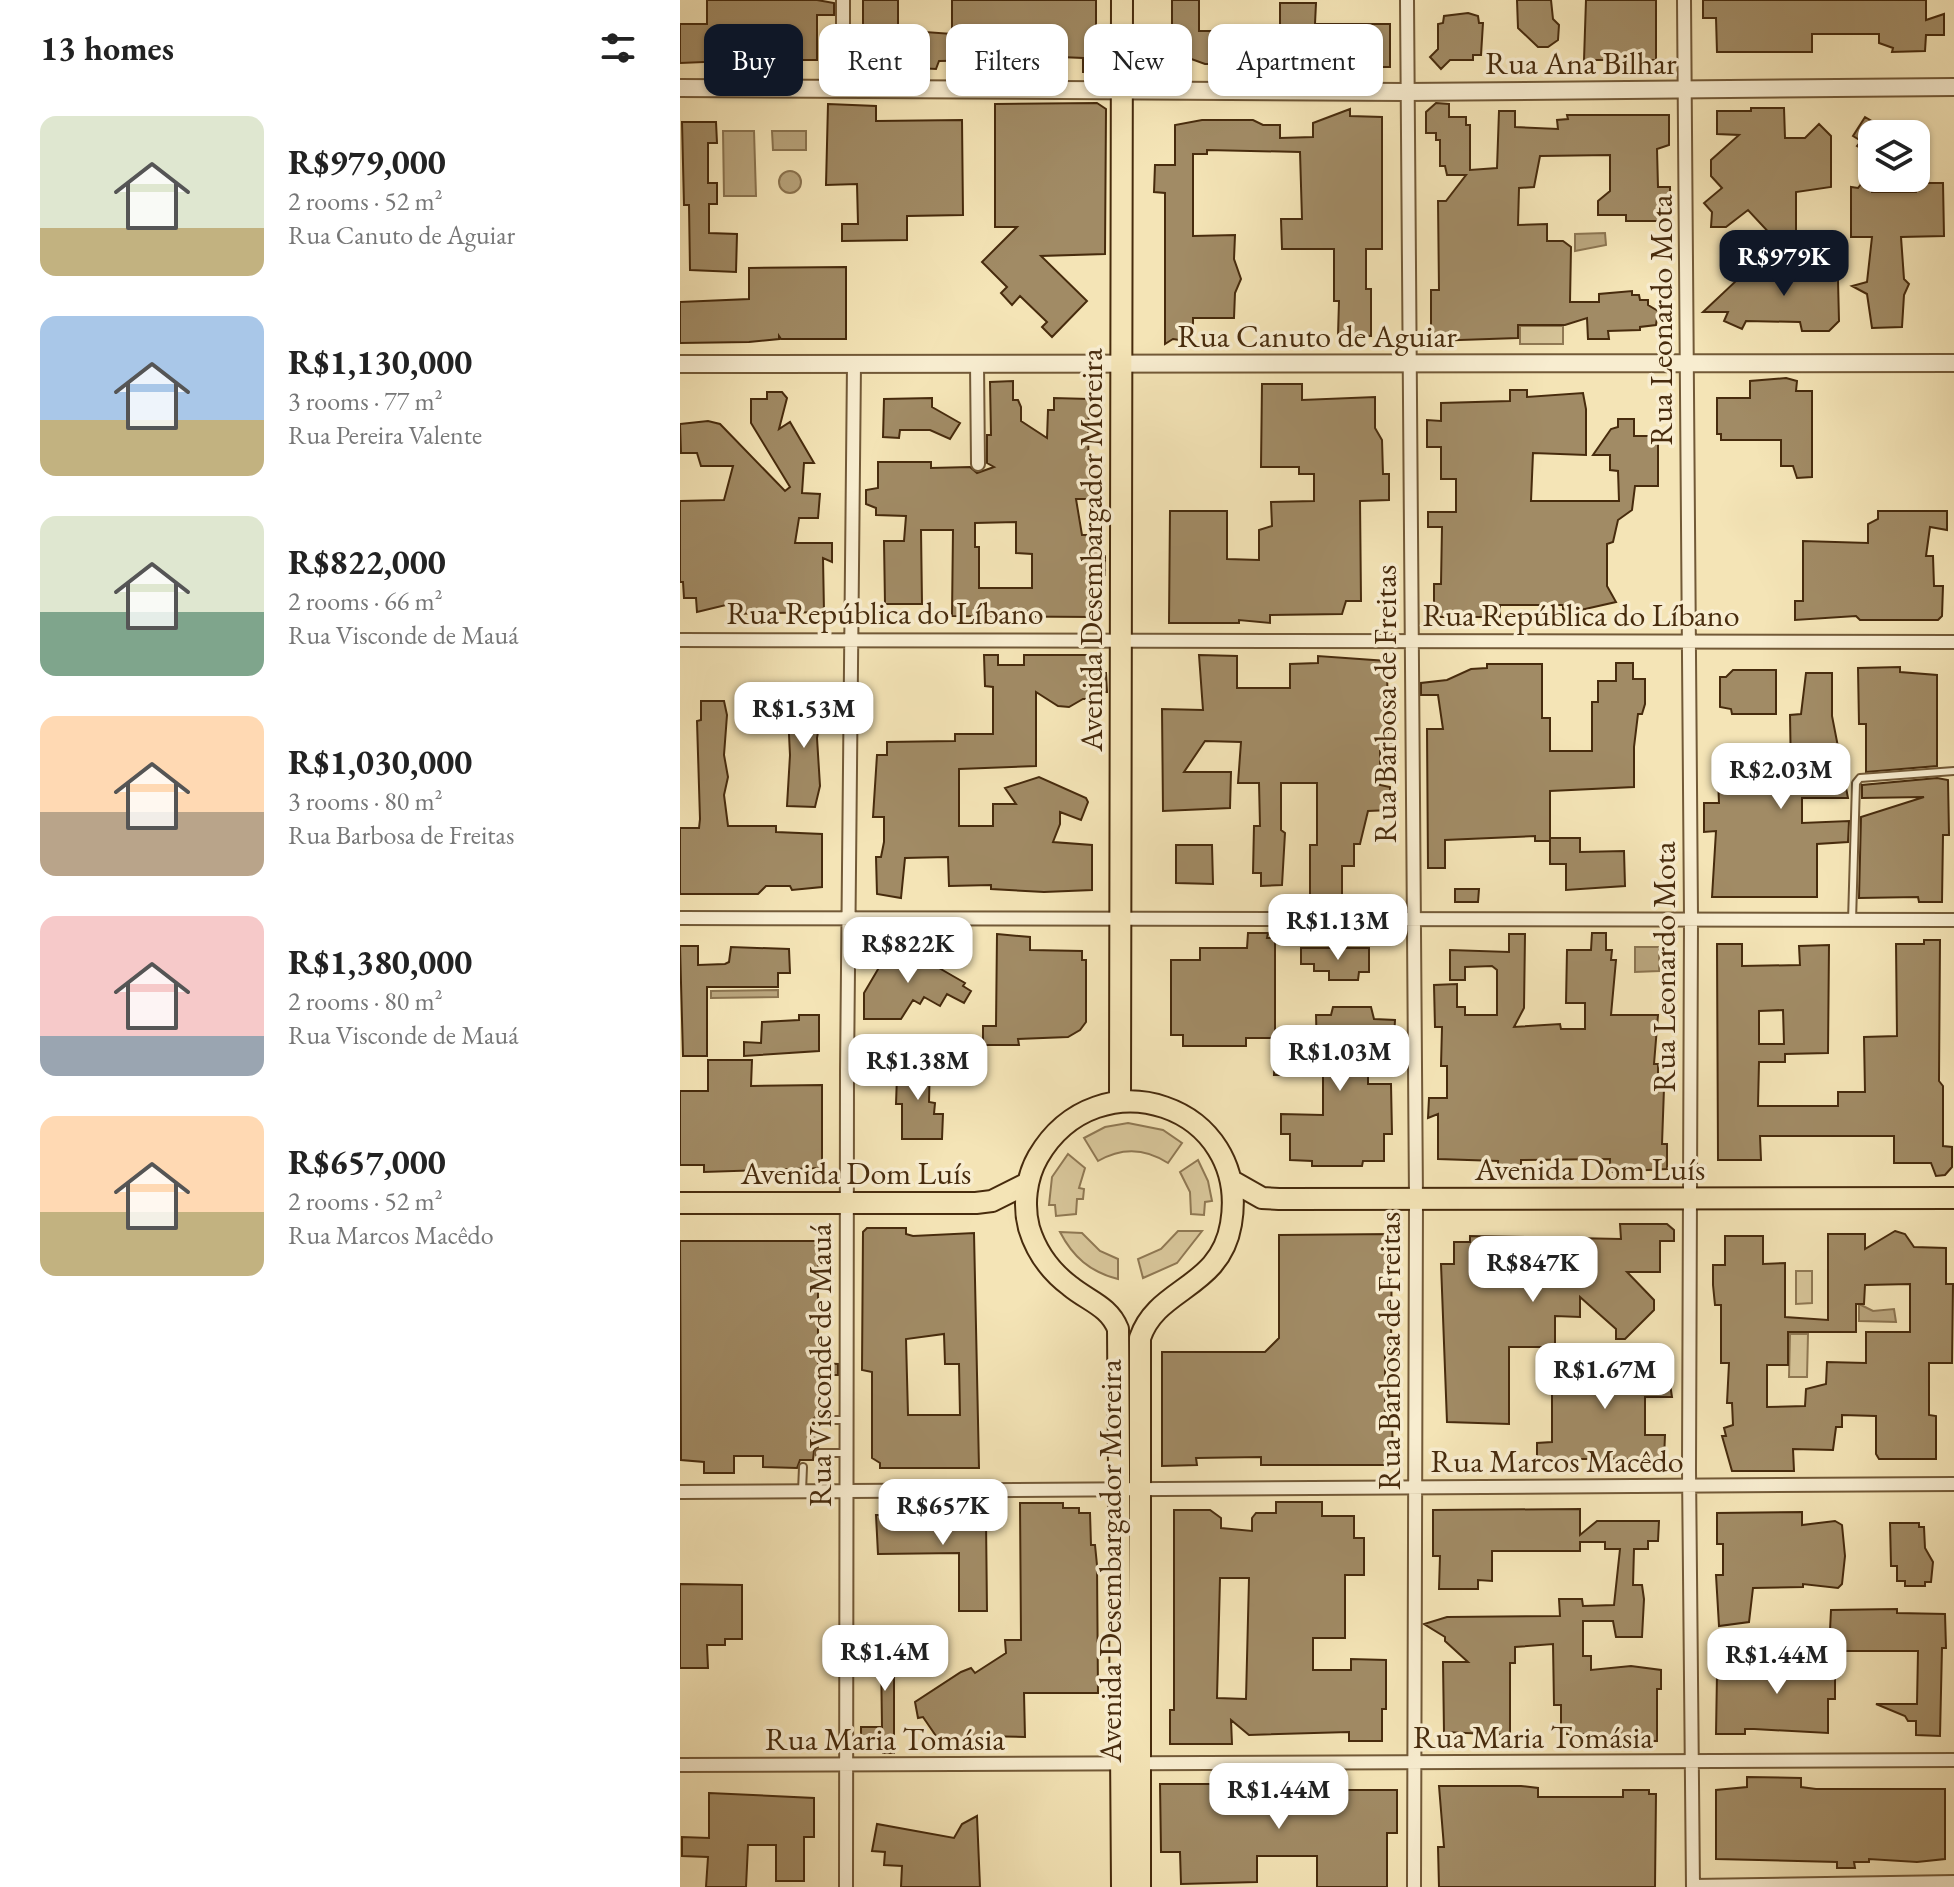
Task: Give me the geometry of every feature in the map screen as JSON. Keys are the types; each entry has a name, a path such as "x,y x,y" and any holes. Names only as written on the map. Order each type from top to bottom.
{"main road":[{"name":"Avenida Desembargador Moreira","path":"1122,0 1122,24"},
{"name":"Avenida Desembargador Moreira","path":"1120,1101 1122,96"},
{"name":"Avenida Desembargador Moreira","path":"1122,1887 1130,1764 1130,1489 1140,1338 1149,1317 1200,1279 1222,1251 1231,1224 1232,1181 1213,1141 1189,1119 1147,1102 1120,1101 1089,1108 1061,1126 1043,1147 1028,1183 1027,1218 1042,1257 1071,1287 1101,1305 1114,1319 1118,1329 1130,1489"},
{"name":"Avenida Dom Luís","path":"1232,1181 1262,1198 1954,1198"},
{"name":"Avenida Dom Luís","path":"680,1203 986,1202 1028,1183"},
{"name":"Avenida Desembargador Moreira","path":"1130,1764 1140,1887"}],"street":[{"path":"843,0 843,24"},
{"name":"Rua Barbosa de Freitas","path":"1407,0 1416,1199 1414,1887"},
{"name":"Rua Leonardo Mota","path":"1684,0 1691,918 1689,1486 1693,1887"},
{"name":"Rua Ana Bilhar","path":"680,88 819,86"},
{"name":"Rua Ana Bilhar","path":"930,87 1084,89"},
{"name":"Rua Ana Bilhar","path":"1192,90 1406,92 1954,87"},
{"name":"Rua Canuto de Aguiar","path":"680,364 1954,363"},
{"name":"Rua Visconde de Mauá","path":"846,1887 845,1453 854,364"},
{"path":"977,364 978,464"},
{"name":"Rua República do Líbano","path":"680,640 1954,642"},
{"path":"680,918 1954,920"},
{"name":"Rua Marcos Macêdo","path":"680,1492 1954,1484"},
{"name":"Rua Maria Tomásia","path":"680,1765 1954,1760"},
{"path":"1693,1887 1954,1882"}],"lane":[{"path":"1852,921 1856,783 1864,775 1954,771"},
{"path":"818,1420 846,1420"},
{"path":"819,1453 845,1453"},
{"path":"802,1491 803,1467"}],"shaded area":[{"path":"723,131 754,131 756,196 724,196"},
{"path":"772,131 806,131 806,150 773,150"},
{"path":"786,171 794,171 801,182 794,193 786,193 779,186 779,178"},
{"path":"1605,233 1606,245 1575,251 1575,234"},
{"path":"1520,326 1563,326 1563,344 1520,344"},
{"path":"1635,947 1659,947 1659,971 1635,972"},
{"path":"778,990 778,997 711,998 711,991"},
{"path":"1128,1123 1163,1130 1182,1143 1168,1163 1151,1154 1133,1151 1116,1153 1098,1161 1084,1138 1105,1127"},
{"path":"1068,1154 1085,1168 1079,1188 1084,1189 1083,1199 1077,1199 1076,1214 1056,1216 1055,1205 1049,1205 1052,1177"},
{"path":"1198,1160 1208,1181 1212,1201 1205,1202 1204,1215 1191,1214 1190,1192 1180,1172"},
{"path":"1178,1231 1202,1231 1177,1263 1143,1278 1138,1259 1161,1249"},
{"path":"1060,1232 1082,1233 1100,1251 1118,1259 1118,1279 1083,1262"},
{"path":"1796,1271 1812,1271 1812,1303 1796,1304"},
{"path":"1859,1304 1873,1311 1894,1309 1896,1322 1859,1321"},
{"path":"1790,1334 1808,1334 1807,1377 1789,1377"}],"building":[{"path":"707,0 817,0 834,3 834,15 817,15 817,60 803,60 803,24 707,24"},
{"path":"863,0 898,0 898,24 863,24"},
{"path":"952,0 1096,0 1096,24 1084,24 1084,72 1083,58 1068,57 1068,24 952,24"},
{"path":"1172,0 1199,0 1199,31 1208,31 1208,64 1192,59 1192,24 1172,24"},
{"path":"1517,0 1551,0 1553,19 1559,25 1558,40 1548,47 1538,47 1518,28"},
{"path":"1586,0 1656,0 1656,60 1584,60"},
{"path":"1703,0 1926,0 1926,20 1944,14 1944,35 1926,35 1925,51 1892,52 1893,48 1879,43 1879,34 1812,34 1812,52 1717,52 1716,18 1703,18"},
{"path":"1280,3 1316,3 1315,24 1280,24"},
{"path":"1468,13 1478,16 1479,23 1483,23 1481,55 1473,55 1473,60 1450,60 1441,69 1430,57 1438,49 1438,24 1443,23 1444,16"},
{"path":"680,24 704,24 704,62 680,63"},
{"path":"1383,24 1390,24 1390,67 1383,67"},
{"path":"930,32 946,34 946,61 939,61 936,69 930,69"},
{"path":"1097,103 1106,109 1105,254 1041,256 1087,301 1052,337 1042,327 1047,322 1020,296 1012,305 1001,293 1007,287 982,262 1017,227 995,227 995,104"},
{"path":"1436,103 1449,104 1449,117 1466,117 1466,125 1470,125 1470,170 1497,168 1499,111 1515,111 1515,127 1558,129 1557,120 1568,119 1567,115 1669,115 1669,145 1657,149 1658,187 1670,187 1670,221 1626,221 1626,215 1598,215 1598,201 1610,191 1610,155 1540,156 1534,187 1519,188 1518,225 1547,224 1547,241 1563,241 1571,247 1570,302 1599,302 1599,294 1632,291 1632,295 1648,300 1648,305 1658,311 1656,325 1640,327 1640,330 1608,331 1609,339 1588,339 1587,318 1565,325 1518,325 1518,338 1431,341 1431,290 1439,290 1438,201 1446,201 1466,175 1447,175 1445,166 1440,166 1440,140 1436,140 1436,133 1426,133 1426,112"},
{"path":"828,104 876,106 876,121 962,120 963,215 907,216 907,240 842,241 842,224 858,224 857,184 826,185"},
{"path":"1751,108 1784,108 1785,138 1805,138 1819,124 1831,136 1831,187 1796,192 1796,238 1774,238 1748,210 1726,227 1711,227 1712,212 1704,203 1722,188 1711,176 1711,160 1739,135 1717,134 1717,111 1751,111"},
{"path":"1350,109 1350,116 1382,117 1382,249 1366,249 1366,289 1371,289 1371,336 1338,335 1339,301 1334,301 1334,249 1282,249 1281,219 1302,219 1300,152 1207,150 1207,154 1193,154 1193,236 1235,235 1234,259 1241,279 1235,293 1234,318 1193,318 1193,342 1173,339 1165,344 1165,193 1154,192 1155,165 1175,165 1175,125 1202,120 1253,120 1263,125 1280,125 1280,138 1313,137 1313,123"},
{"path":"682,122 716,122 717,143 708,143 708,183 717,183 717,204 709,204 709,233 737,234 736,272 690,270 689,205 684,205"},
{"path":"1930,183 1943,183 1944,236 1901,237 1904,279 1909,284 1904,295 1902,327 1872,328 1867,294 1852,286 1867,282 1872,237 1851,237 1851,187 1858,188 1858,192 1930,192"},
{"path":"1784,264 1834,265 1831,280 1838,280 1839,321 1829,331 1802,331 1800,322 1746,321 1742,329 1724,321 1728,312 1703,312 1738,279 1757,272 1760,276"},
{"path":"846,267 846,339 781,339 779,336 779,339 749,342 680,343 680,302 749,299 749,268"},
{"path":"1786,378 1797,381 1796,391 1812,391 1812,477 1797,478 1793,466 1781,466 1781,440 1721,440 1721,434 1717,434 1717,398 1750,398 1750,381"},
{"path":"1013,381 1013,400 1018,400 1021,407 1021,421 1047,438 1048,410 1054,410 1054,398 1089,399 1088,473 1092,473 1093,499 1076,499 1082,535 1100,535 1100,556 1105,556 1105,575 1096,574 1096,617 952,616 953,530 921,530 922,604 885,604 884,541 904,541 906,516 876,515 876,508 866,504 866,490 878,488 878,462 931,462 931,468 970,467 977,473 994,467 987,463 987,435 991,435 990,382","holes":["1016,522 1016,553 1032,554 1032,588 979,588 979,547 975,547 975,523"]},
{"path":"1262,384 1302,384 1302,400 1375,397 1375,428 1382,440 1383,474 1389,474 1389,500 1360,501 1361,601 1346,601 1342,614 1270,615 1270,623 1239,620 1239,623 1169,623 1170,511 1227,511 1227,559 1259,560 1259,530 1272,526 1271,502 1314,501 1314,474 1299,474 1299,467 1261,467"},
{"path":"1510,390 1527,390 1527,397 1583,393 1586,455 1533,453 1531,501 1619,501 1618,471 1610,470 1610,455 1593,455 1611,429 1618,427 1618,419 1634,419 1634,436 1658,436 1658,486 1635,486 1632,510 1618,520 1613,542 1607,544 1607,586 1616,602 1563,614 1563,605 1500,605 1500,617 1434,617 1434,584 1441,584 1442,527 1428,527 1428,512 1456,512 1456,479 1441,479 1441,447 1427,447 1427,420 1441,421 1441,403 1510,401"},
{"path":"767,392 782,392 787,398 779,429 790,422 814,463 804,463 802,493 820,494 818,518 799,518 795,543 832,543 832,562 823,558 824,612 730,614 730,604 697,612 696,598 684,598 683,582 680,582 680,501 724,500 733,466 701,466 697,453 681,453 680,424 708,421 720,424 785,491 790,487 751,423 751,399 767,399"},
{"path":"932,398 932,407 960,423 950,439 930,430 900,430 899,438 883,437 884,399"},
{"path":"1878,511 1947,511 1947,530 1930,527 1926,556 1933,556 1934,586 1943,586 1942,616 1938,620 1860,620 1856,616 1795,620 1795,601 1803,601 1803,541 1868,543 1868,524 1878,519"},
{"path":"984,655 998,655 998,665 1024,665 1024,655 1097,655 1097,673 1106,673 1107,692 1096,692 1096,699 1083,699 1069,707 1058,706 1036,692 1036,766 959,769 959,826 993,826 993,804 1016,804 1005,788 1039,777 1086,798 1088,802 1081,820 1060,812 1060,824 1053,842 1092,845 1092,890 1044,892 991,889 991,885 949,886 948,857 905,858 901,898 877,894 876,857 881,857 884,842 884,817 873,817 877,755 887,755 887,742 955,741 955,734 993,734 993,687 985,686"},
{"path":"1199,655 1237,656 1237,688 1290,688 1290,664 1318,663 1318,656 1387,661 1388,737 1395,737 1395,751 1380,751 1380,785 1390,787 1390,810 1368,811 1360,844 1354,844 1354,866 1342,866 1342,896 1310,895 1310,845 1317,845 1317,783 1281,783 1281,830 1285,833 1282,885 1261,886 1261,873 1253,873 1254,826 1260,826 1259,783 1238,783 1241,742 1205,741 1184,772 1231,772 1230,808 1163,811 1162,709 1203,710"},
{"path":"1616,663 1633,663 1633,679 1645,679 1645,704 1642,714 1638,714 1634,747 1634,787 1550,791 1550,841 1535,841 1535,836 1445,840 1445,868 1428,868 1427,729 1443,729 1438,695 1421,695 1421,683 1447,680 1471,669 1487,668 1487,664 1542,664 1542,718 1550,718 1550,751 1592,751 1592,702 1598,702 1598,681 1616,681"},
{"path":"1900,667 1900,672 1937,675 1937,766 1866,772 1866,724 1859,724 1858,668"},
{"path":"1733,670 1776,670 1776,714 1732,714 1731,709 1720,707 1720,677 1726,677"},
{"path":"1806,673 1832,673 1832,716 1848,798 1802,798 1802,823 1849,821 1848,842 1817,844 1817,897 1712,897 1716,831 1704,832 1704,803 1719,803 1718,779 1791,775 1790,715 1801,714"},
{"path":"787,693 817,694 821,714 817,738 820,786 815,807 787,806 790,755"},
{"path":"701,701 724,701 727,715 724,755 728,777 724,795 728,826 776,826 776,832 822,834 822,887 792,890 790,886 766,886 758,894 680,894 680,828 699,828 700,819 697,721 701,720"},
{"path":"1937,778 1948,780 1949,835 1943,835 1942,902 1919,902 1918,897 1859,898 1861,817 1924,797 1862,798 1862,785"},
{"path":"1550,838 1580,838 1580,852 1624,851 1625,886 1566,890 1566,864 1550,864"},
{"path":"1176,845 1212,845 1213,884 1176,883"},
{"path":"1455,889 1479,889 1478,902 1455,902"},
{"path":"1248,933 1268,933 1267,938 1275,938 1275,1038 1246,1038 1246,1046 1183,1046 1183,1035 1171,1035 1171,960 1200,960 1200,948 1247,948"},
{"path":"1592,933 1606,933 1606,950 1612,950 1611,960 1616,960 1611,1015 1658,1015 1654,1064 1658,1064 1658,1087 1664,1088 1662,1144 1667,1144 1667,1169 1610,1172 1610,1159 1521,1160 1521,1168 1498,1167 1498,1161 1438,1159 1438,1114 1428,1118 1429,1098 1447,1098 1447,1066 1441,1066 1442,1027 1435,1027 1434,985 1457,984 1457,1007 1465,1007 1465,1015 1497,1015 1497,970 1492,966 1465,967 1465,980 1450,980 1450,950 1509,952 1509,934 1525,934 1524,1008 1514,1027 1560,1024 1561,1029 1585,1029 1585,1003 1566,1003 1567,950 1591,950"},
{"path":"997,934 1030,937 1030,950 1082,951 1082,960 1086,960 1086,1022 1080,1030 1068,1037 1018,1039 1019,1045 983,1045 983,1026 996,1026"},
{"path":"1924,940 1940,940 1939,1081 1943,1086 1943,1146 1952,1147 1952,1167 1945,1175 1936,1176 1931,1163 1894,1163 1894,1136 1760,1136 1761,1160 1718,1160 1717,944 1742,944 1742,966 1800,965 1799,946 1829,945 1828,1053 1785,1054 1785,1062 1759,1062 1758,1106 1838,1106 1838,1092 1865,1092 1864,1037 1897,1036 1896,944 1924,944","holes":["1783,1010 1784,1044 1759,1044 1759,1011"]},
{"path":"894,942 965,983 963,986 971,991 964,1003 947,994 940,1006 924,997 920,1004 913,1000 901,1019 864,1019 864,993"},
{"path":"680,946 698,946 698,965 729,962 731,947 789,949 790,973 778,973 778,987 707,987 707,1056 683,1056"},
{"path":"1301,948 1369,948 1369,972 1359,972 1358,980 1329,980 1329,971 1314,971 1314,964 1301,964"},
{"path":"1333,1007 1371,1007 1374,1019 1395,1020 1394,1038 1356,1042 1356,1067 1368,1067 1368,1084 1391,1084 1392,1134 1384,1134 1384,1161 1363,1161 1362,1166 1312,1166 1312,1161 1290,1160 1290,1134 1281,1134 1281,1114 1323,1115 1323,1075 1274,1075 1275,1052 1317,1052 1316,1015 1331,1015"},
{"path":"799,1015 819,1015 819,1051 744,1056 744,1042 761,1043 762,1022 799,1020"},
{"path":"708,1060 752,1060 751,1086 822,1085 822,1168 704,1172 704,1165 680,1165 680,1091 708,1091"},
{"path":"902,1060 930,1060 929,1102 935,1103 934,1114 943,1114 942,1139 902,1139 902,1104 896,1104 897,1076 902,1076"},
{"path":"1620,1224 1667,1224 1674,1230 1674,1241 1660,1241 1660,1272 1627,1272 1654,1300 1654,1310 1625,1339 1616,1339 1616,1329 1580,1297 1580,1317 1555,1316 1555,1347 1509,1347 1509,1424 1447,1422 1441,1264 1454,1264 1454,1242 1470,1242 1470,1236 1621,1239"},
{"path":"867,1228 906,1228 906,1234 913,1236 974,1233 979,1468 880,1468 880,1463 872,1458 872,1372 862,1370 863,1232","holes":["944,1334 945,1364 959,1364 960,1415 908,1415 906,1339"]},
{"path":"1895,1231 1905,1234 1914,1247 1946,1248 1946,1284 1953,1284 1952,1363 1929,1363 1929,1415 1936,1416 1936,1459 1879,1459 1876,1454 1876,1416 1842,1415 1842,1427 1836,1427 1833,1450 1793,1449 1794,1471 1732,1471 1722,1436 1726,1436 1724,1428 1733,1425 1732,1403 1727,1403 1729,1363 1721,1363 1721,1305 1715,1305 1713,1285 1713,1265 1725,1265 1725,1236 1763,1236 1763,1264 1785,1263 1785,1317 1828,1320 1828,1234 1865,1234 1865,1249","holes":["1910,1284 1910,1332 1866,1332 1866,1363 1827,1362 1826,1384 1806,1389 1805,1406 1767,1407 1767,1365 1788,1365 1788,1332 1856,1332 1856,1304 1864,1304 1865,1285"]},
{"path":"1392,1234 1391,1348 1390,1356 1385,1355 1385,1415 1392,1415 1393,1465 1261,1465 1261,1457 1196,1458 1197,1465 1162,1466 1162,1352 1265,1352 1279,1338 1279,1235"},
{"path":"680,1241 818,1241 818,1363 838,1364 838,1375 818,1375 818,1414 812,1421 818,1426 818,1447 813,1460 800,1460 797,1468 763,1467 763,1456 734,1456 734,1473 704,1473 704,1462 681,1460"},
{"path":"1614,1360 1667,1364 1672,1397 1645,1397 1645,1435 1665,1435 1664,1459 1537,1459 1537,1443 1552,1442 1552,1365 1614,1364"},
{"path":"947,1502 961,1502 961,1520 986,1520 987,1611 959,1611 959,1553 878,1554 876,1515 947,1515"},
{"path":"1276,1502 1322,1502 1322,1516 1354,1516 1354,1538 1364,1538 1364,1575 1345,1575 1345,1638 1313,1638 1313,1670 1351,1670 1351,1659 1386,1660 1386,1709 1382,1709 1382,1741 1349,1741 1349,1732 1249,1735 1231,1720 1232,1744 1170,1744 1170,1710 1174,1710 1174,1510 1210,1510 1221,1518 1221,1528 1252,1531 1252,1518 1256,1513 1276,1513","holes":["1220,1578 1249,1578 1246,1699 1217,1698"]},
{"path":"1020,1503 1063,1503 1063,1508 1079,1508 1079,1513 1090,1513 1091,1545 1095,1545 1097,1565 1098,1693 1024,1693 1025,1737 977,1736 963,1746 952,1736 936,1736 923,1717 918,1718 915,1702 961,1672 971,1668 975,1673 1006,1653 1005,1640 1021,1640"},
{"path":"1580,1509 1580,1535 1597,1521 1659,1521 1658,1541 1648,1541 1648,1549 1634,1549 1633,1585 1642,1585 1644,1599 1642,1637 1616,1637 1613,1621 1583,1621 1583,1656 1591,1656 1591,1670 1631,1666 1661,1670 1661,1689 1657,1689 1657,1741 1627,1741 1627,1748 1600,1748 1600,1734 1561,1734 1561,1705 1554,1705 1553,1644 1515,1647 1515,1663 1510,1663 1510,1735 1444,1732 1443,1662 1468,1662 1445,1641 1445,1637 1424,1624 1447,1617 1560,1616 1559,1599 1582,1599 1583,1606 1614,1605 1620,1549 1605,1549 1605,1542 1580,1542 1580,1551 1492,1551 1492,1581 1478,1580 1478,1589 1439,1589 1440,1556 1433,1556 1433,1510"},
{"path":"1802,1512 1802,1525 1835,1521 1842,1525 1845,1556 1842,1584 1838,1588 1803,1584 1803,1587 1753,1588 1749,1622 1719,1626 1716,1575 1723,1575 1723,1544 1717,1544 1717,1513"},
{"path":"1890,1523 1919,1523 1919,1527 1924,1527 1925,1548 1933,1562 1931,1582 1925,1582 1925,1586 1905,1586 1905,1581 1897,1581 1897,1566 1891,1566"},
{"path":"680,1584 742,1585 742,1639 725,1639 725,1645 707,1645 708,1668 680,1668"},
{"path":"1897,1609 1897,1613 1945,1614 1940,1736 1916,1735 1916,1721 1908,1721 1905,1716 1876,1704 1917,1704 1918,1651 1829,1651 1831,1610"},
{"path":"875,1630 894,1630 894,1753 883,1753 882,1741 861,1741 861,1727 882,1727 881,1657 875,1657"},
{"path":"903,1630 922,1631 922,1658 908,1657"},
{"path":"1835,1651 1835,1699 1828,1699 1828,1733 1745,1729 1745,1734 1716,1734 1717,1674 1721,1667 1803,1665 1803,1652"},
{"path":"1747,1777 1801,1778 1801,1787 1816,1789 1945,1789 1945,1859 1917,1862 1869,1859 1869,1862 1854,1862 1855,1868 1837,1868 1837,1862 1716,1859 1716,1790 1747,1787"},
{"path":"1291,1778 1343,1779 1347,1790 1397,1790 1397,1833 1387,1833 1387,1887 1317,1887 1317,1856 1257,1856 1257,1882 1181,1884 1180,1852 1161,1852 1160,1784 1228,1784 1228,1792 1258,1791 1291,1788"},
{"path":"1439,1786 1521,1786 1538,1788 1538,1797 1623,1797 1623,1790 1649,1790 1649,1794 1656,1794 1655,1887 1439,1887 1438,1847 1444,1847"},
{"path":"709,1793 814,1798 814,1837 804,1837 804,1881 776,1881 776,1845 748,1845 746,1887 706,1887 708,1857 682,1856 682,1837 709,1838"},
{"path":"977,1816 980,1887 901,1887 902,1866 884,1865 885,1852 872,1851 877,1824 954,1838 962,1824"}]}
